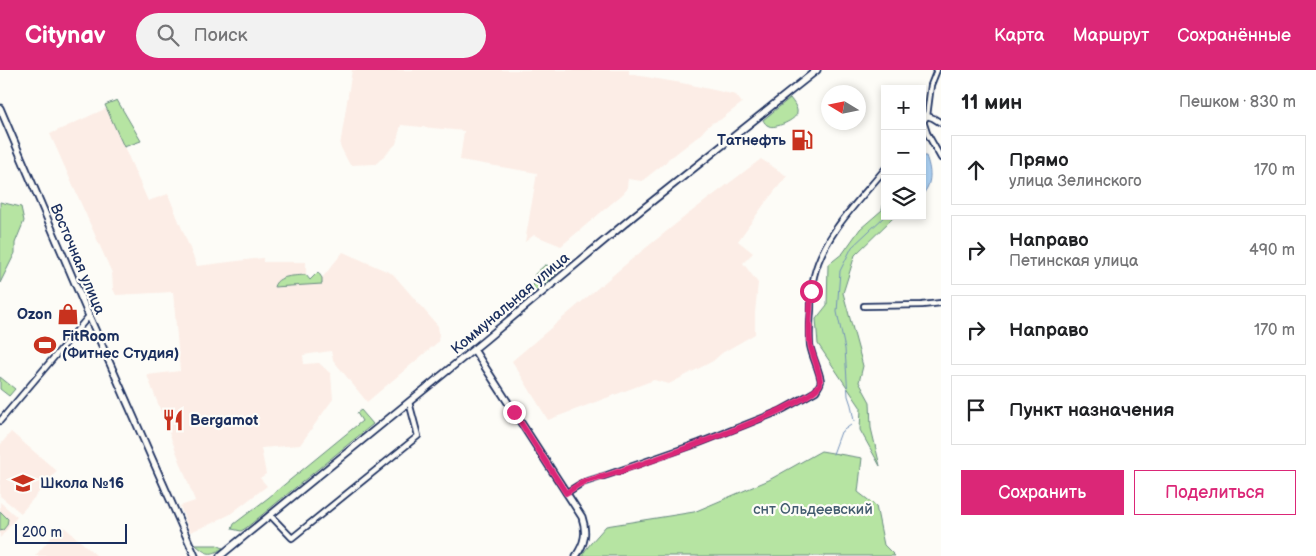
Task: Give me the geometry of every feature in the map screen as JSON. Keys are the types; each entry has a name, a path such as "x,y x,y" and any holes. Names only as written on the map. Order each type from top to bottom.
{"main road":[{"name":"Коммунальная улица","path":"220,556 474,350 643,209 817,70"},
{"name":"Восточная улица","path":"0,108 89,316 196,556"},
{"path":"474,350 582,517 585,529 583,543 576,556"}],"street":[{"path":"937,70 931,85 927,116 941,123"},
{"path":"926,130 941,158"},
{"path":"566,493 582,483 708,440 780,411 816,391 821,381 810,345 811,291 814,276 819,260 830,238 881,174"},
{"path":"864,306 941,303"},
{"path":"0,421 89,316"},
{"path":"270,515 292,538 418,436 409,402"}],"shaded area":[{"path":"352,70 629,70 629,74 736,95 742,103 720,120 712,123 700,135 642,181 628,179 624,193 561,246 534,235 525,242 537,173 460,160 464,131 401,125 396,144 376,164 350,165 340,146"},
{"path":"107,108 148,201 168,194 197,266 263,258 263,262 306,262 306,275 281,278 274,287 322,284 322,278 343,252 393,274 438,326 438,342 367,402 333,360 331,351 303,355 304,364 319,363 331,374 333,399 300,445 261,448 266,474 260,478 267,486 229,515 190,532 180,506 195,501 147,375 180,371 173,292 116,295 113,289 112,273 50,134"},
{"path":"761,159 787,176 738,241 753,253 743,263 758,283 755,334 722,353 713,361 669,384 654,380 548,420 512,361 632,259"},
{"name":"Школа №16","path":"11,432 57,471 21,513 0,496 0,445"},
{"path":"0,502 17,517 0,538"},
{"path":"62,525 97,556 35,556"}],"green space":[{"path":"790,98 797,109 796,116 780,125 772,127 766,124 763,120"},
{"path":"117,100 141,141 124,147 105,105"},
{"path":"0,202 21,207 24,221 15,243 15,253 0,283"},
{"path":"881,211 881,220 891,220 855,255 843,293 863,366 859,382 870,402 871,428 880,466 860,430 861,408 818,344 816,319 827,305 828,265 843,253 860,229"},
{"path":"545,265 555,267 559,271 539,290 536,290 533,287 535,274"},
{"path":"318,272 322,278 322,284 274,287 283,278 306,275 310,280"},
{"path":"0,377 15,389 9,396 0,389"},
{"path":"361,410 373,424 246,528 241,531 232,529 234,524 362,421 357,413"},
{"name":"снт Ольдеевский","path":"821,451 862,458 858,492 876,506 884,545 895,556 581,556 606,526 694,512 769,480"},
{"path":"0,511 8,519 7,525 0,531"},
{"path":"196,545 217,545 223,548 209,553"}],"water":[{"path":"926,156 930,176 926,190"}],"waterway":[{"path":"854,421 848,396 845,349 837,312 840,271 852,247 881,220"},
{"path":"833,454 841,432 851,425"}],"place":[{"name":"Татнефть","path":"802,140"},
{"name":"Ozon","path":"68,314"},
{"name":"FitRoom (Фитнес Студия)","path":"45,345"},
{"name":"Bergamot","path":"173,420"},
{"name":"Школа №16","path":"23,483"}],"route":[{"path":"514,412 566,493 582,483 699,443 780,411 816,391 821,381 810,345 811,291"}]}
